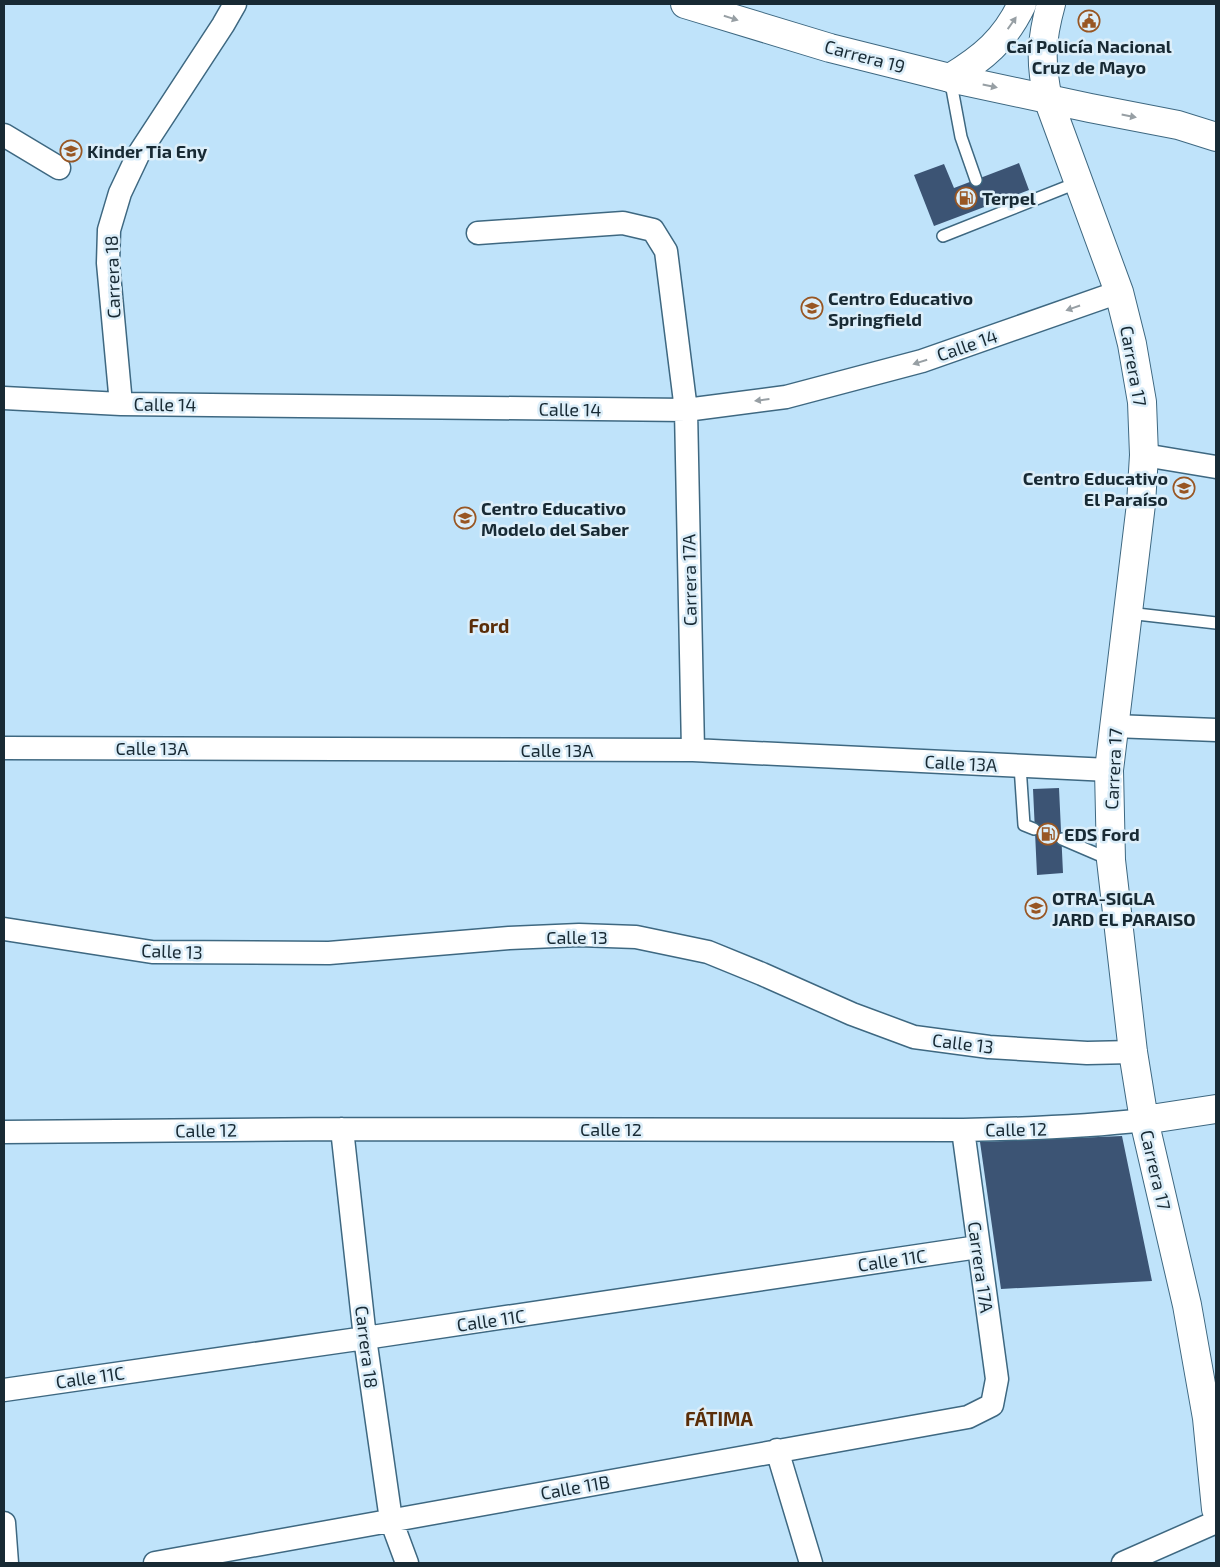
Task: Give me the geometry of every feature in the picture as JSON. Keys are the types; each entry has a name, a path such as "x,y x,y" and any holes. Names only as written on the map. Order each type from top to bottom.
{"street":[{"name":"Carrera 18","path":"121,404 108,263 109,230 120,193 138,155 223,25 234,4"},
{"name":"Carrera 19","path":"684,4 830,48 950,78 1048,98"},
{"path":"950,78 976,62 998,41 1016,17 1022,4"},
{"name":"Carrera 17","path":"1051,4 1045,25 1042,50 1043,74 1048,98 1119,292 1132,344 1142,402 1144,455 1141,504 1109,770 1111,860 1133,1052 1144,1120 1187,1305 1207,1418 1216,1497"},
{"path":"1048,98 1178,126 1216,137"},
{"path":"1068,152 1090,108"},
{"path":"4,134 59,168"},
{"name":"Carrera 17A","path":"478,233 623,222 653,230 666,252 686,410 693,750"},
{"name":"Calle 14","path":"4,398 121,404 686,410 786,397 922,361 1119,292"},
{"path":"1144,455 1216,467"},
{"path":"1114,726 1216,730"},
{"name":"Calle 13A","path":"4,748 693,750 1109,770"},
{"name":"Calle 13","path":"4,929 152,952 329,953 509,938 579,935 636,938 708,952 852,1014 914,1037 989,1047 1087,1053 1133,1052"},
{"name":"Calle 12","path":"4,1132 342,1129 1034,1129 1144,1120 1216,1109"},
{"name":"Carrera 18","path":"342,1129 365,1338 391,1520 407,1563"},
{"name":"Carrera 17A","path":"963,1130 996,1379 992,1405"},
{"name":"Calle 11C","path":"4,1390 978,1247"},
{"name":"Calle 11B","path":"155,1563 968,1417 992,1405"},
{"path":"777,1450 812,1563"},
{"path":"1123,1563 1216,1522"},
{"path":"4,1523 8,1563"}],"lane":[{"path":"950,78 961,137 976,180"},
{"path":"943,236 990,211 1079,182"},
{"path":"1128,613 1216,623"},
{"path":"1020,766 1024,825 1034,829"},
{"path":"1062,839 1111,860"}],"building":[{"name":"Terpel","path":"1019,163 1029,190 934,226 914,175 944,164 954,188"},
{"name":"EDS Ford","path":"1059,788 1063,873 1037,875 1033,789"},
{"path":"1122,1136 1152,1281 1001,1289 980,1142"}],"place":[{"name":"Caí Policía Nacional Cruz de Mayo","path":"1089,21"},
{"name":"Kinder Tia Eny","path":"71,151"},
{"name":"Terpel","path":"966,198"},
{"name":"Centro Educativo Springfield","path":"812,308"},
{"name":"Centro Educativo El Paraíso","path":"1184,488"},
{"name":"Centro Educativo Modelo del Saber","path":"465,518"},
{"name":"EDS Ford","path":"1048,834"},
{"name":"OTRA-SIGLA JARD EL PARAISO","path":"1036,908"}],"district":[{"name":"Ford","path":"489,625"},
{"name":"FÁTIMA","path":"719,1418"}]}
